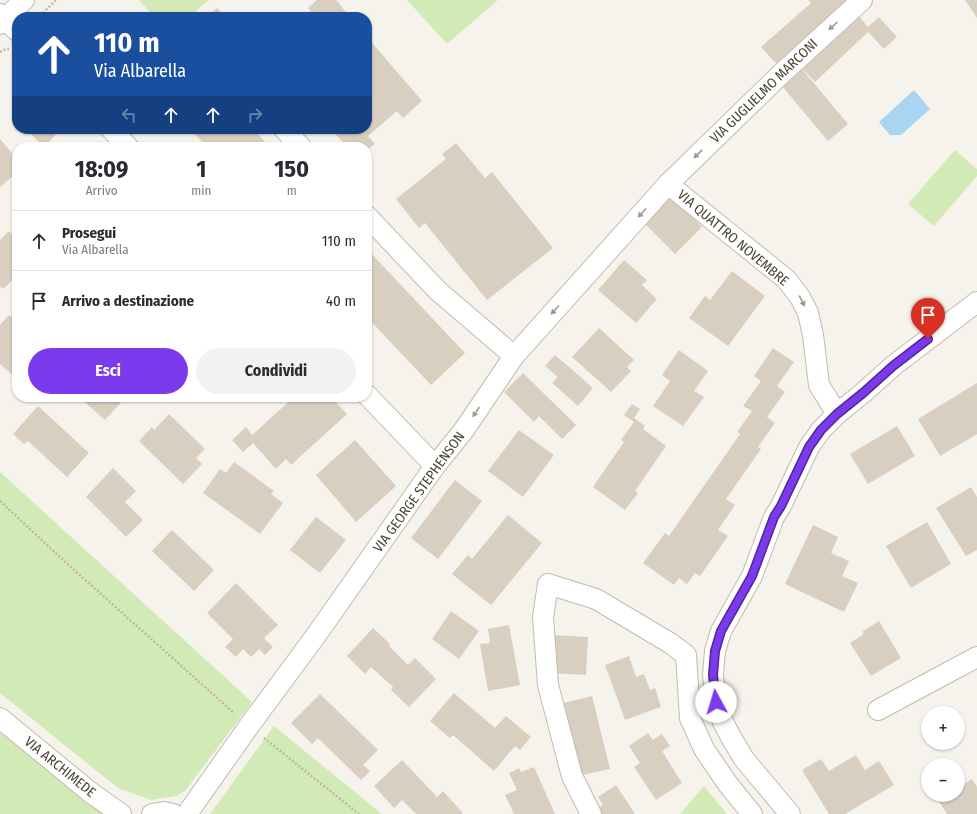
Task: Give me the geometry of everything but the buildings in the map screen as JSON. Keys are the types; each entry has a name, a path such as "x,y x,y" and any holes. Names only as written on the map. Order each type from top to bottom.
{"street":[{"path":"14,12 24,0"},
{"name":"VIA GUGLIELMO MARCONI","path":"668,184 781,74 862,0"},
{"path":"116,134 123,142"},
{"path":"289,134 297,142"},
{"name":"VIA GEORGE STEPHENSON","path":"187,814 249,726 317,634 435,466 464,430 514,356 668,184"},
{"name":"VIA QUATTRO NOVEMBRE","path":"668,184 786,279 800,296 808,312 813,335 820,386 834,410"},
{"path":"372,221 438,291 514,356"},
{"path":"790,814 744,759 723,722 716,702 713,675 715,651 721,631 752,576 774,517 775,504 779,492 802,441 814,422 834,410 857,386 893,366 977,304"},
{"path":"372,400 435,466"},
{"path":"590,814 572,776 548,685 543,618 548,584 596,598 670,643 686,655 690,718 704,749 752,814"},
{"path":"878,710 977,657"},
{"name":"VIA ARCHIMEDE","path":"0,718 90,792 121,814"},
{"path":"152,814 164,812 173,814"}],"path":[{"path":"44,12 56,0"},
{"path":"0,502 249,726 359,814"}],"green space":[{"path":"139,0 209,0 195,12 150,12"},
{"path":"407,0 498,0 447,44"},
{"path":"955,150 977,169 977,176 934,226 908,204"},
{"path":"0,472 252,702 185,791 176,796 151,800 118,788 0,693"},
{"path":"274,726 382,814 210,814"},
{"path":"0,730 102,814 0,814"},
{"path":"704,786 727,814 680,814"}],"water":[{"path":"914,90 930,109 901,135 890,135 879,122"}],"route":[{"path":"716,702 713,675 715,651 721,631 730,612 752,576 774,517 781,506 809,447 821,430 837,414 893,366 928,339"}]}
